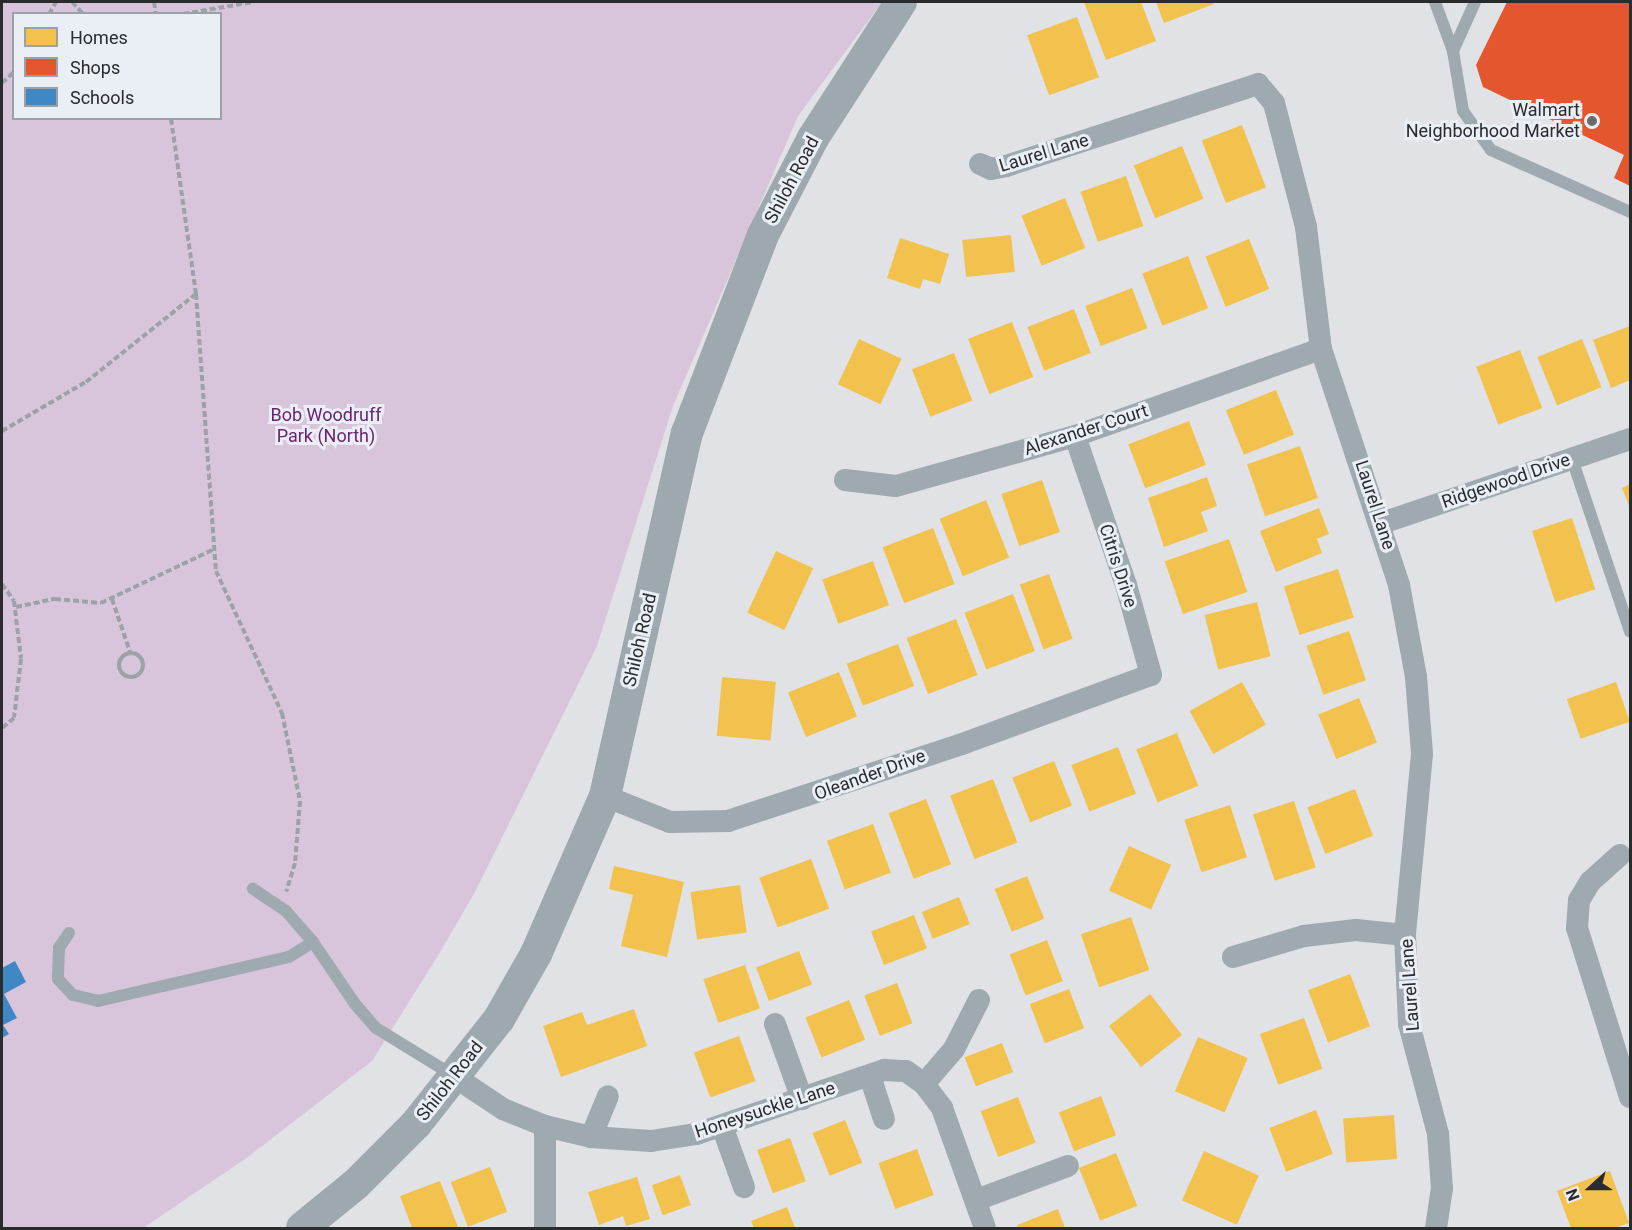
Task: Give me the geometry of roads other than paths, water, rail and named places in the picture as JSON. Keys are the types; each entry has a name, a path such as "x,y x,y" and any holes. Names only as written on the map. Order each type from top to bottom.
{"main road":[{"name":"Shiloh Road","path":"302,1228 364,1177 416,1124 499,1019 536,954 605,796 687,434 763,235 813,138 901,2"}],"street":[{"name":"Laurel Lane","path":"980,164 991,169 1006,166 1258,84 1274,103 1306,228 1322,349 1382,523 1400,585 1416,677 1422,754 1405,935 1409,1024 1438,1134 1442,1188 1436,1228"},
{"name":"Alexander Court","path":"845,480 896,486 1075,436 1322,349"},
{"name":"Citris Drive","path":"1075,436 1126,585 1151,675 1131,684"},
{"name":"Ridgewood Drive","path":"1382,523 1630,439"},
{"name":"Oleander Drive","path":"605,796 670,822 728,821 799,801 1131,684"},
{"path":"1620,855 1590,882 1579,900 1576,928 1630,1097"},
{"path":"1233,957 1304,936 1356,930 1405,935"},
{"path":"924,1084 954,1049 979,1000"},
{"path":"775,1024 802,1099"},
{"name":"Honeysuckle Lane","path":"455,1077 503,1109 545,1126 591,1137 651,1141 722,1126 884,1070 906,1071 924,1084 942,1108 985,1228"},
{"path":"870,1076 884,1119"},
{"path":"591,1137 608,1096"},
{"path":"545,1126 545,1228"},
{"path":"722,1126 744,1187"},
{"path":"976,1200 1068,1166"}],"lane":[{"path":"1435,2 1453,51 1462,111 1491,150 1630,212"},
{"path":"1453,51 1474,2"},
{"path":"1572,459 1630,631"},
{"path":"253,889 281,908 313,942 355,1004 376,1028 455,1077"},
{"path":"69,933 59,948 58,979 73,995 98,1001 290,957 313,942"}],"place":[{"name":"Walmart Neighborhood Market","path":"1592,121"}],"park label":[{"name":"Bob Woodruff Park (North)","path":"326,426"}]}
